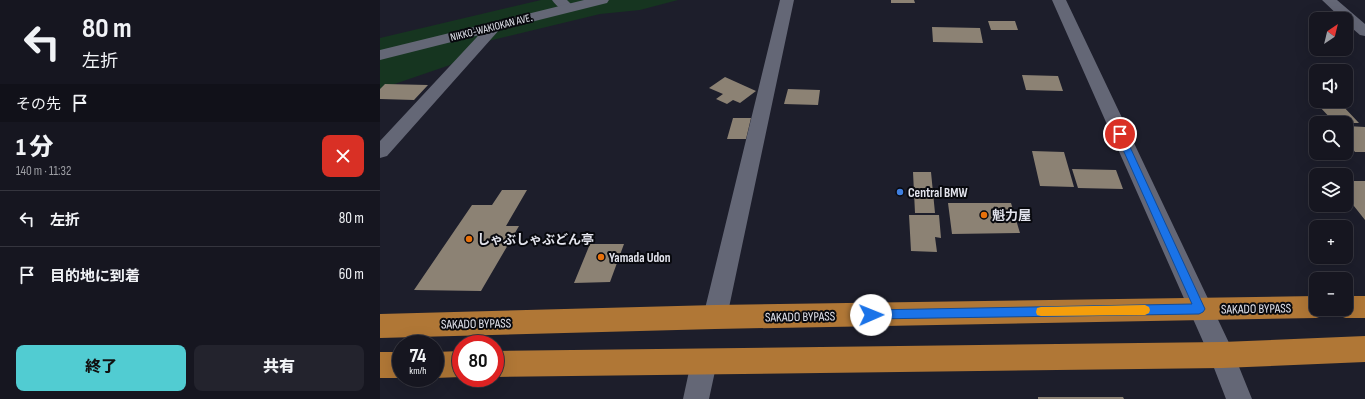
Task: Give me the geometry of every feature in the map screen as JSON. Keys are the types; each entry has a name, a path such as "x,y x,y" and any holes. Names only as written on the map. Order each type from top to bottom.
{"highway":[{"name":"SAKADO BYPASS","path":"380,326 715,317 1309,307"},
{"path":"1353,307 1365,307"},
{"path":"504,364 1222,355 1365,349"},
{"path":"380,365 392,365"}],"street":[{"name":"NIKKO-WAKIOKAN AVE.","path":"380,55 495,26 563,4 602,0"},
{"path":"715,317 787,0"},
{"path":"1059,0 1199,309 1222,355 1239,399"},
{"path":"1329,0 1365,32"},
{"path":"380,152 495,26"},
{"path":"696,399 704,362"}],"green space":[{"path":"541,0 678,0 640,10 600,14 488,41 450,65 380,89 380,38"}],"building":[{"path":"891,0 914,0 915,3 891,3"},
{"path":"988,21 1015,21 1018,30 991,30"},
{"path":"932,27 980,28 983,43 933,42"},
{"path":"1022,75 1058,76 1063,91 1026,90"},
{"path":"725,77 756,91 740,103 733,100 727,104 716,99 723,94 709,88"},
{"path":"385,84 428,85 414,100 380,99 380,89"},
{"path":"788,89 820,90 818,105 784,104"},
{"path":"1321,108 1345,108 1352,116 1328,116"},
{"path":"1353,117 1359,123 1353,123"},
{"path":"733,118 751,118 746,139 727,139"},
{"path":"1353,126 1365,127 1365,152 1355,152 1353,149"},
{"path":"1032,151 1064,152 1074,187 1040,186"},
{"path":"1072,169 1116,170 1123,189 1078,188"},
{"path":"913,172 931,172 935,213 915,213"},
{"path":"1353,181 1365,181 1365,220 1353,205"},
{"path":"502,190 527,190 506,226 519,226 481,291 414,290 472,205 492,205"},
{"path":"948,203 1011,203 1020,233 952,234"},
{"path":"909,215 939,215 941,238 935,237 937,252 911,251"},
{"path":"590,244 624,244 610,282 574,283"},
{"path":"1038,397 1123,397 1124,399 1038,399"}],"slow traffic":[{"path":"1041,312 1145,310"}],"place":[{"name":"Central BMW","path":"900,192"},
{"name":"魁力屋","path":"984,215"},
{"name":"しゃぶしゃぶどん亭","path":"469,239"},
{"name":"Yamada Udon","path":"601,257"}],"route":[{"path":"871,315 1199,309 1120,134"}]}
